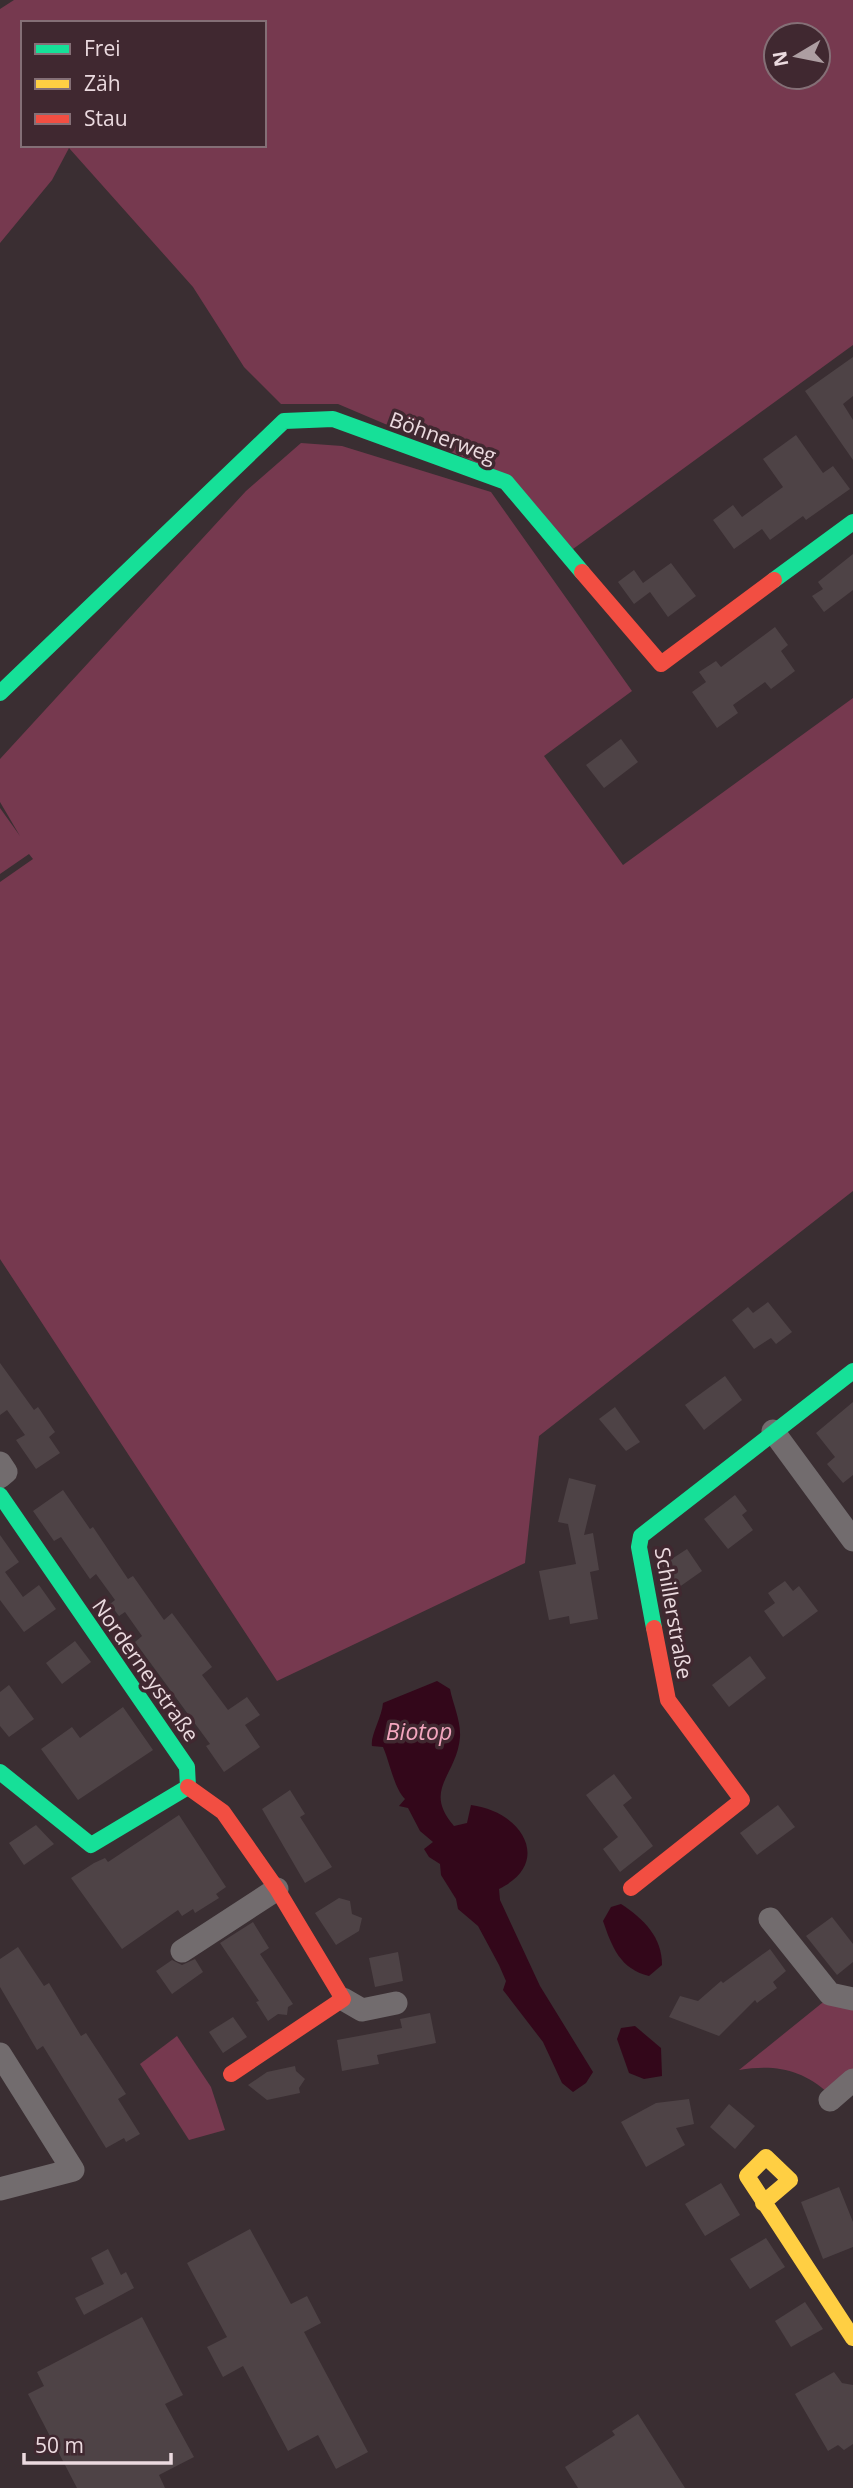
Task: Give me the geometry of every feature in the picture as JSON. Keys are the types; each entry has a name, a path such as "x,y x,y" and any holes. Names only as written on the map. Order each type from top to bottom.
{"street":[{"name":"Böhnerweg","path":"0,693 284,421 333,419 506,482 662,664 853,522"},
{"name":"Schillerstraße","path":"631,1888 742,1800 668,1700 639,1547 641,1536 853,1371"},
{"path":"773,1431 853,1539"},
{"path":"0,1463 6,1472 0,1477"},
{"name":"Norderneystraße","path":"0,1495 187,1767 188,1787"},
{"path":"0,1772 91,1845 188,1787 223,1812 277,1889 343,1999 362,2010 396,2003"},
{"path":"182,1951 277,1889"},
{"path":"770,1919 830,1994 853,1999"},
{"path":"231,2074 343,1999"},
{"path":"0,2054 73,2170 0,2189"},
{"path":"830,2100 853,2080"},
{"path":"763,2203 853,2338"}],"shaded area":[{"path":"14,0 853,0 853,345 573,549 510,477 338,404 281,404 244,367 193,287 69,148 52,180 0,243 0,9"},
{"path":"301,443 342,446 491,492 632,691 544,756 623,865 853,698 853,1191 539,1436 525,1563 277,1681 0,1259 0,882 33,859 29,854 0,874 0,808 20,836 0,802 0,759 246,491"},
{"path":"827,1999 853,2007 853,2073 828,2093 808,2078 787,2070 739,2070"},
{"path":"177,2036 211,2087 225,2130 189,2140 140,2064"}],"water":[{"name":"Biotop","path":"437,1681 450,1689 460,1731 458,1751 444,1782 441,1802 454,1826 467,1823 471,1805 489,1809 504,1817 516,1827 524,1839 527,1852 525,1865 516,1878 499,1889 500,1900 540,1986 593,2072 586,2083 573,2092 562,2083 543,2042 503,1990 506,1981 478,1926 458,1909 456,1899 441,1875 440,1864 429,1857 424,1849 433,1842 420,1831 408,1808 399,1806 405,1799 395,1782 383,1747 372,1746 383,1703"},
{"path":"621,1904 644,1923 659,1946 662,1965 649,1976 631,1968 618,1956 606,1931 603,1921 611,1907"},
{"path":"635,2026 661,2048 662,2076 644,2079 629,2073 617,2039 621,2028"}],"building":[{"path":"853,357 853,396 843,404 853,420 853,460 805,391"},
{"path":"796,435 823,473 833,466 850,489 806,520 803,516 770,540 762,529 734,549 713,520 733,505 742,517 783,487 763,459"},
{"path":"853,554 853,590 824,612 812,596 823,589 818,582"},
{"path":"671,563 696,596 668,617 650,592 634,604 618,582 634,570 643,583"},
{"path":"775,627 788,645 781,651 795,671 771,689 765,682 733,705 738,713 717,728 692,692 706,682 699,672 716,661 721,667"},
{"path":"621,739 638,762 604,788 586,765"},
{"path":"768,1302 792,1332 776,1344 771,1338 754,1349 732,1320 748,1307 753,1313"},
{"path":"0,1363 34,1410 38,1407 55,1432 49,1437 60,1453 36,1469 16,1440 25,1435 7,1410 0,1415"},
{"path":"725,1376 742,1400 704,1430 685,1405"},
{"path":"853,1402 853,1475 843,1483 827,1464 835,1457 816,1433"},
{"path":"615,1407 640,1442 626,1451 599,1419"},
{"path":"569,1478 596,1485 584,1535 593,1533 599,1570 590,1572 598,1619 570,1624 569,1616 549,1620 539,1571 576,1564 568,1524 558,1522"},
{"path":"63,1490 90,1529 93,1527 128,1579 133,1576 164,1620 172,1613 212,1667 202,1675 228,1710 247,1697 260,1715 245,1725 260,1747 224,1772 206,1746 210,1744 135,1642 142,1636 125,1612 119,1616 110,1604 115,1600 96,1574 90,1579 61,1537 54,1541 33,1511"},
{"path":"735,1495 747,1511 742,1515 753,1530 728,1549 704,1519"},
{"path":"0,1535 19,1562 5,1572 23,1597 39,1585 56,1609 24,1632 0,1600"},
{"path":"687,1549 702,1571 675,1590 661,1566"},
{"path":"785,1581 793,1591 799,1586 818,1611 783,1637 764,1611 775,1603 768,1593"},
{"path":"75,1641 91,1662 62,1684 46,1663"},
{"path":"750,1656 766,1678 729,1707 712,1685"},
{"path":"9,1685 34,1719 9,1737 0,1726 0,1692"},
{"path":"123,1707 153,1750 78,1800 41,1749 72,1727 80,1738"},
{"path":"614,1774 632,1798 623,1805 653,1846 620,1872 603,1849 618,1837 586,1795"},
{"path":"290,1790 305,1814 300,1817 332,1867 305,1883 262,1809"},
{"path":"778,1805 795,1827 757,1855 740,1833"},
{"path":"179,1815 226,1887 216,1894 219,1898 195,1913 193,1909 182,1916 178,1910 122,1949 71,1878 105,1858 108,1862"},
{"path":"36,1825 54,1844 24,1865 9,1843"},
{"path":"339,1898 350,1901 352,1914 362,1918 359,1931 336,1945 315,1913"},
{"path":"832,1917 853,1944 853,1962 837,1975 806,1936"},
{"path":"253,1922 269,1948 260,1954 293,2004 288,2007 287,2015 278,2014 268,2021 256,2002 259,2001 220,1943"},
{"path":"18,1947 44,1986 49,1983 81,2036 86,2033 126,2094 118,2099 140,2134 126,2142 124,2138 106,2148 43,2046 37,2050 0,1987 0,1959"},
{"path":"770,1949 786,1971 773,1982 777,1988 757,2003 755,2000 719,2036 669,2017 680,1996 698,2001 721,1981 723,1983"},
{"path":"398,1952 403,1981 375,1987 369,1958"},
{"path":"195,1959 203,1972 172,1994 156,1971 172,1960 182,1965"},
{"path":"430,2013 436,2043 377,2055 379,2064 342,2071 337,2040 402,2028 400,2019"},
{"path":"233,2017 247,2037 223,2053 209,2032"},
{"path":"295,2066 296,2071 305,2079 299,2088 300,2093 267,2100 248,2085 267,2072"},
{"path":"689,2099 694,2124 676,2128 685,2145 646,2167 621,2122 656,2103"},
{"path":"729,2104 755,2126 735,2149 710,2127"},
{"path":"721,2183 740,2215 705,2236 685,2204"},
{"path":"839,2187 853,2222 853,2247 823,2259 801,2202"},
{"path":"250,2229 291,2304 307,2296 321,2323 304,2332 368,2452 336,2469 318,2435 288,2451 243,2366 223,2377 207,2347 227,2337 187,2263"},
{"path":"766,2238 785,2267 750,2289 730,2259"},
{"path":"108,2249 121,2275 126,2272 134,2288 84,2315 75,2298 104,2284 91,2258"},
{"path":"805,2302 823,2329 791,2347 775,2321"},
{"path":"142,2317 183,2395 165,2404 194,2457 159,2475 165,2488 77,2488 28,2394 44,2386 37,2372"},
{"path":"834,2372 842,2383 853,2385 853,2444 844,2450 838,2445 828,2451 795,2394"},
{"path":"638,2414 685,2488 578,2488 565,2467 615,2435 612,2431"}],"traffic: fast":[{"path":"0,693 284,421 333,419 506,482 582,572"},
{"path":"774,580 853,522"},
{"path":"654,1628 639,1547 641,1536 853,1371"},
{"path":"0,1495 187,1767 188,1787 91,1845 0,1772"}],"traffic: slow":[{"path":"763,2203 790,2180 766,2157 747,2176 853,2338"}],"traffic: jam":[{"path":"582,572 661,664 774,580"},
{"path":"631,1888 742,1800 668,1700 654,1628"},
{"path":"188,1787 223,1812 277,1889 343,1999 231,2074"}]}
